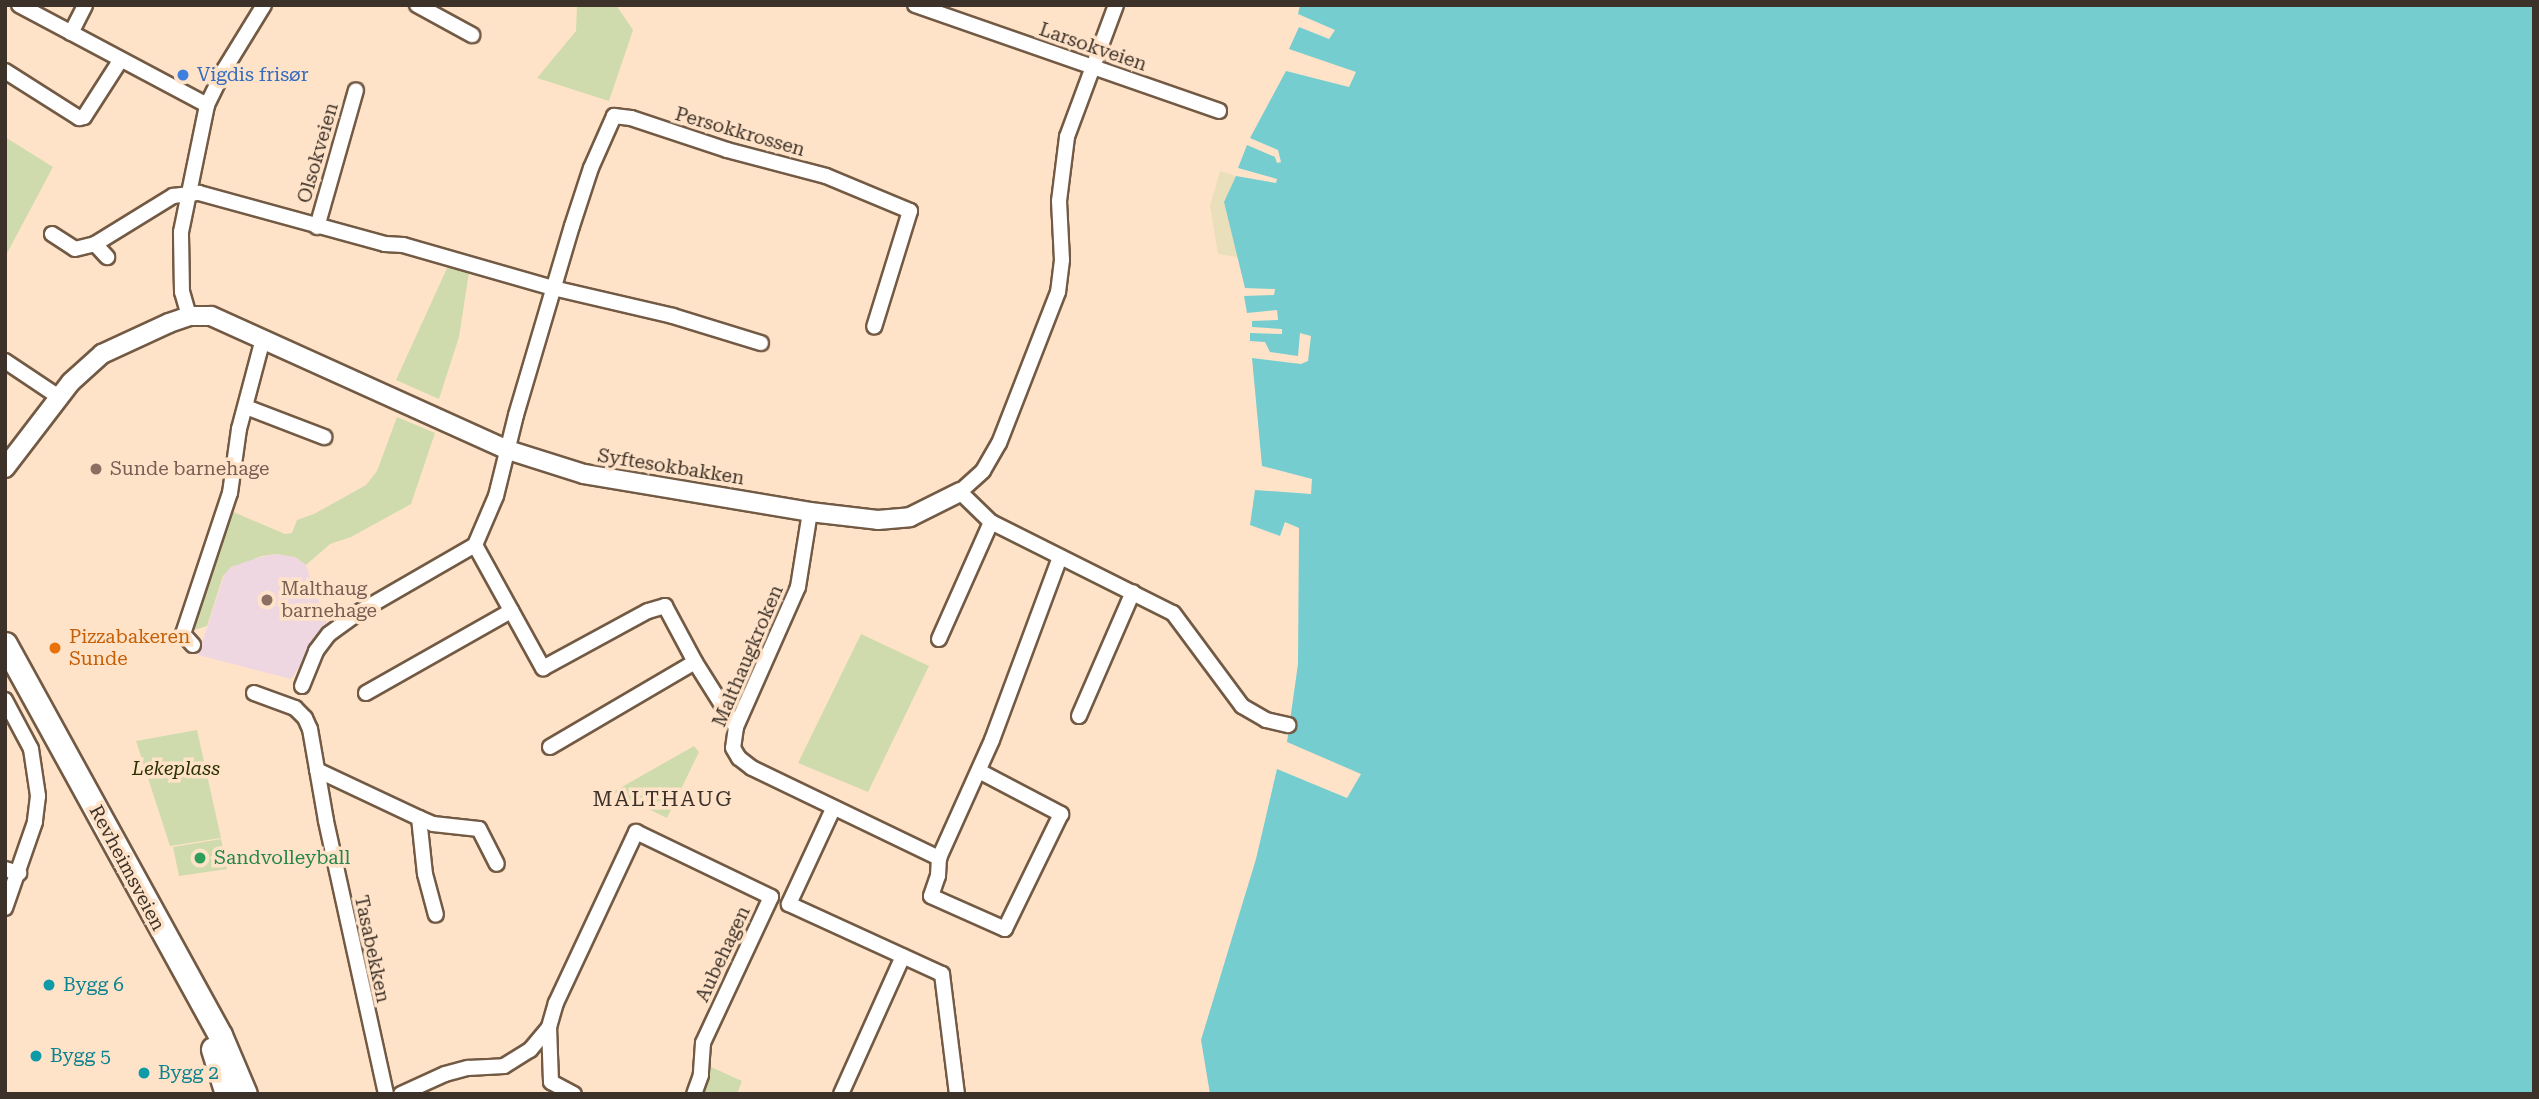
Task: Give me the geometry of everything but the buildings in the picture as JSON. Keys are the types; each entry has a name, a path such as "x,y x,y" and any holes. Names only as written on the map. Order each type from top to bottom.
{"main road":[{"name":"Revheimsveien","path":"5,624 59,739"},
{"name":"Revheimsveien","path":"5,644 220,1035 245,1094"},
{"name":"Revheimsveien","path":"197,996 227,1094"}],"street":[{"path":"19,5 207,105"},
{"path":"71,33 85,5"},
{"path":"189,316 182,292 181,232 207,105 224,70 264,5"},
{"path":"417,5 472,35"},
{"name":"Larsokveien","path":"915,5 1219,111"},
{"name":"Syftesokbakken","path":"5,468 59,397 102,354 133,337 189,316 211,316 508,450 584,474 810,512 894,520 923,512 960,492 983,471 999,443 1058,292 1062,260 1059,201 1062,167 1078,103 1095,69 1116,5"},
{"path":"5,71 79,117 84,117 120,61"},
{"name":"Olsokveien","path":"317,227 356,90"},
{"name":"Persokkrossen","path":"475,545 496,496 553,288 603,139 614,116 631,118 727,150 826,176 910,211 874,327"},
{"name":"Olsokveien","path":"95,244 173,196 188,197 199,193 317,227 385,244 403,245 553,288"},
{"path":"52,234 75,249 95,244 107,257"},
{"path":"553,288 673,316 761,343"},
{"path":"192,645 183,634 230,493 239,429 263,339"},
{"path":"5,361 59,397"},
{"path":"246,407 324,437"},
{"path":"960,492 991,522 1173,613 1242,706 1266,720 1288,725"},
{"name":"Malthaugkroken","path":"810,512 798,587 732,740 739,758 833,809 939,858"},
{"path":"939,639 991,522"},
{"path":"302,686 316,651 329,634 359,612 475,545 543,668 648,611 665,606 695,662 736,727"},
{"path":"979,771 1061,814 1005,929 931,896 938,876 939,858 979,771 1060,557"},
{"path":"1079,716 1133,592"},
{"path":"366,693 511,611"},
{"path":"550,747 695,662"},
{"name":"Tasabekken","path":"254,693 293,707 305,718 386,1094"},
{"path":"5,700 31,748 37,775 35,822 12,871 5,908"},
{"path":"317,770 433,824 478,829 497,864"},
{"path":"833,809 789,904 942,974 957,1094"},
{"path":"419,818 425,874 436,915"},
{"name":"Aubehagen","path":"401,1094 445,1074 468,1068 504,1066 517,1061 530,1050 549,1027 579,952 636,832 771,897 703,1043 701,1075 694,1094"},
{"path":"841,1094 903,956"},
{"name":"Aubehagen","path":"549,1027 551,1082 574,1094"}],"shaded area":[{"name":"Malthaug barnehage","path":"276,554 295,557 306,565 327,624 291,679 198,655 226,570 243,561"}],"green space":[{"path":"577,5 616,5 633,30 609,101 537,78 576,31"},
{"path":"5,137 53,167 5,257"},
{"path":"448,266 469,272 459,337 439,399 396,380"},
{"path":"397,417 435,433 411,504 351,537 330,544 306,565 295,557 276,554 231,567 223,576 207,626 191,631 231,511 285,534 292,533 297,520 314,514 366,485 377,471"},
{"path":"861,634 929,666 868,792 798,763"},
{"name":"Lekeplass","path":"197,730 221,838 170,846 136,741"},
{"path":"694,746 699,752 667,818 613,792"},
{"name":"Sandvolleyball","path":"221,839 227,869 179,876 173,847"},
{"path":"711,1067 742,1081 737,1094 699,1094"}],"sand":[{"path":"1220,171 1236,176 1224,202 1238,257 1218,254 1210,206"}],"water":[{"path":"1300,5 2534,5 2534,1094 1210,1094 1201,1040 1256,859 1277,769 1347,798 1361,774 1287,742 1298,664 1299,528 1285,522 1280,536 1250,525 1255,490 1311,494 1312,479 1262,466 1252,358 1301,364 1308,361 1311,336 1300,333 1298,356 1270,352 1265,342 1250,341 1250,333 1282,334 1282,329 1252,327 1252,321 1278,320 1277,310 1247,313 1244,296 1274,295 1275,289 1245,288 1224,202 1236,176 1276,183 1277,179 1238,168 1247,145 1275,157 1277,163 1281,162 1278,150 1250,138 1286,71 1349,87 1356,72 1289,49 1299,27 1329,39 1335,30 1298,14"}],"place":[{"name":"Vigdis frisør","path":"183,75"},
{"name":"Sunde barnehage","path":"96,469"},
{"name":"Malthaug barnehage","path":"267,600"},
{"name":"Pizzabakeren Sunde","path":"55,648"},
{"name":"Sandvolleyball","path":"200,858"},
{"name":"Bygg 6","path":"49,985"},
{"name":"Bygg 5","path":"36,1056"},
{"name":"Bygg 2","path":"144,1073"}],"district":[{"name":"MALTHAUG","path":"663,799"}]}
